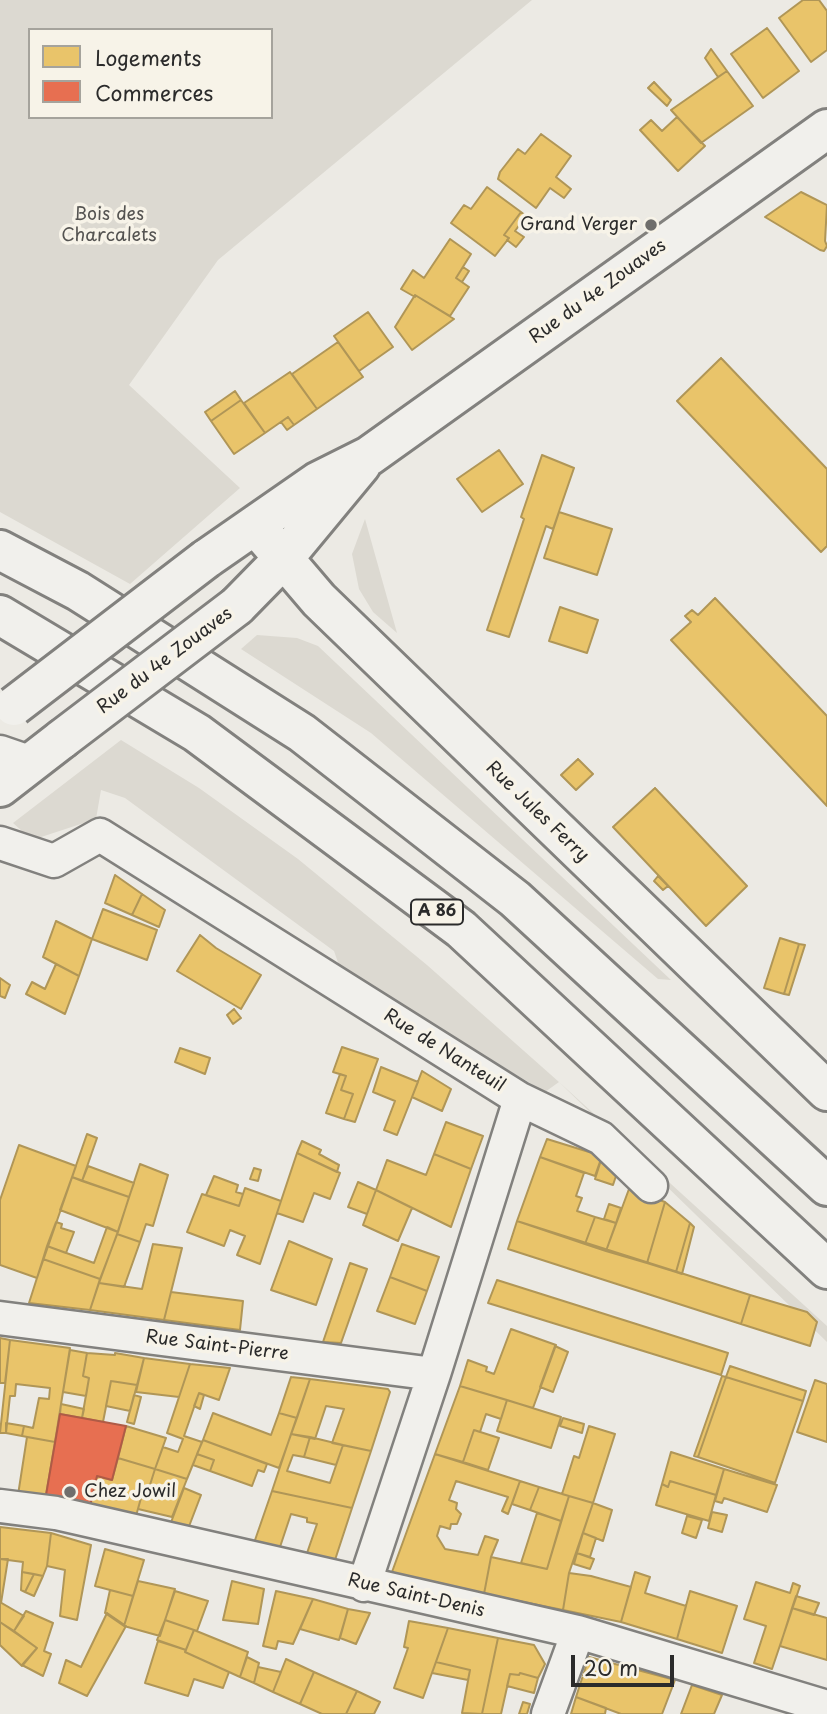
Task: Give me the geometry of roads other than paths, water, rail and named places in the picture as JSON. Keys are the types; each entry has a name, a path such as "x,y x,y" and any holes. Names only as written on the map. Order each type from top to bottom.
{"main road":[{"name":"Rue du 4e Zouaves","path":"7,713 206,559 317,482 369,456 827,129"},
{"name":"Rue du 4e Zouaves","path":"0,787 16,757 62,739 237,606 284,558 369,456"},
{"name":"Rue Jules Ferry","path":"256,525 319,600 827,1091"},
{"path":"0,550 78,591 302,733 514,899 827,1185"},
{"name":"A 86","path":"0,615 197,733 461,929 827,1269"}],"street":[{"name":"Rue de Nanteuil","path":"0,843 54,861 100,835 520,1100 364,1585"},
{"path":"520,1100 601,1138 651,1186"},
{"name":"Rue Saint-Pierre","path":"0,1318 434,1374"},
{"name":"Rue Saint-Denis","path":"0,1506 56,1513 578,1632 827,1707"},
{"path":"548,1714 578,1632"}],"place":[{"name":"Grand Verger","path":"651,225"},
{"name":"Chez Jowil","path":"70,1492"}],"park label":[{"name":"Bois des Charcalets","path":"109,225"}]}
